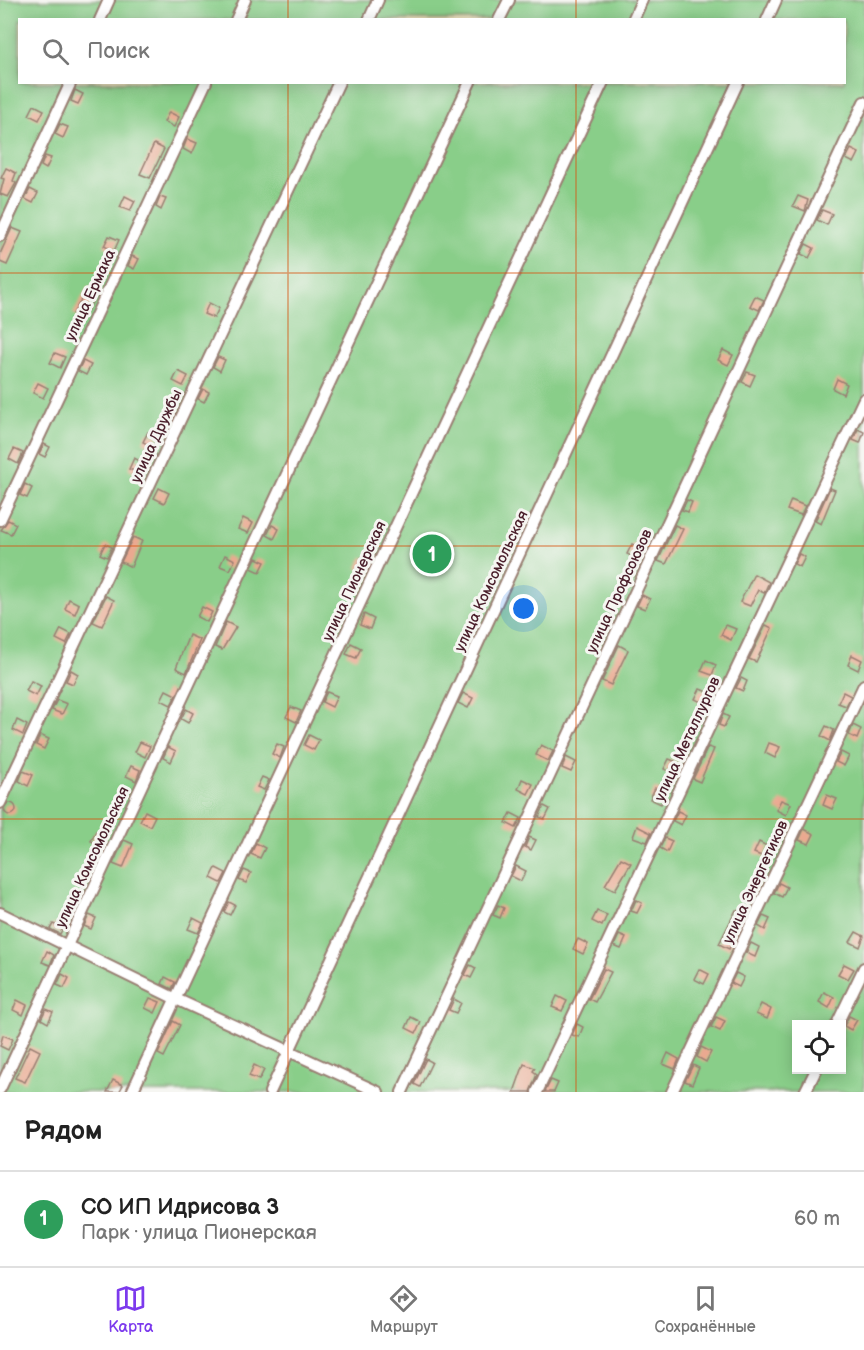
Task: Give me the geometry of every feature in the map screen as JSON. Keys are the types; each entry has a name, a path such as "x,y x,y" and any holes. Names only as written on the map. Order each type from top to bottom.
{"street":[{"path":"101,18 109,0"},
{"path":"237,18 245,0"},
{"path":"370,18 378,0"},
{"path":"501,18 509,0"},
{"path":"634,18 642,0"},
{"path":"768,18 776,0"},
{"path":"0,236 70,84"},
{"name":"улица Ермака","path":"0,520 205,84"},
{"name":"улица Дружбы","path":"0,803 338,84"},
{"name":"улица Комсомольская","path":"0,1089 469,84"},
{"name":"улица Пионерская","path":"132,1092 602,84"},
{"name":"улица Комсомольская","path":"270,1092 737,84"},
{"name":"улица Профсоюзов","path":"402,1092 864,102"},
{"name":"улица Металлургов","path":"537,1092 864,399"},
{"name":"улица Энергетиков","path":"672,1092 864,685"},
{"path":"0,913 176,999 378,1092"},
{"path":"839,1020 864,968"},
{"path":"805,1092 814,1074"}],"green space":[{"path":"0,0 864,0 864,1092 0,1092"}],"building":[{"path":"75,90 83,94 78,104 71,101"},
{"path":"34,105 44,110 39,120 29,115"},
{"path":"169,112 179,117 174,127 164,122"},
{"path":"60,124 68,127 63,138 55,134"},
{"path":"187,139 197,143 192,154 183,149"},
{"path":"154,144 164,149 150,178 140,174"},
{"path":"851,149 859,153 854,163 846,159"},
{"path":"45,156 51,158 46,169 41,166"},
{"path":"6,168 16,173 13,181 16,183 8,197 0,194 4,179 1,178"},
{"path":"30,189 38,193 33,203 25,199"},
{"path":"125,196 135,201 130,211 120,207"},
{"path":"798,196 808,200 805,211 793,206"},
{"path":"160,197 166,199 161,210 156,207"},
{"path":"822,210 832,214 827,225 817,220"},
{"path":"12,228 22,232 7,265 0,262 0,254"},
{"path":"109,236 119,240 114,251 104,246"},
{"path":"806,244 814,248 809,258 801,254"},
{"path":"132,256 139,259 134,269 128,266"},
{"path":"88,287 98,292 83,318 73,314"},
{"path":"755,296 764,300 759,310 750,306"},
{"path":"209,303 219,308 214,318 204,314"},
{"path":"723,350 733,355 728,365 718,360"},
{"path":"55,353 65,357 60,368 50,363"},
{"path":"218,357 225,360 220,371 213,367"},
{"path":"83,361 91,365 86,375 78,371"},
{"path":"178,371 188,376 183,386 173,381"},
{"path":"747,372 755,375 750,386 742,382"},
{"path":"837,379 847,384 843,394 833,389"},
{"path":"38,383 48,388 43,398 33,393"},
{"path":"203,389 209,392 204,402 198,399"},
{"path":"858,429 864,432 860,443 853,440"},
{"path":"148,432 158,436 153,447 143,442"},
{"path":"44,444 50,447 45,457 39,454"},
{"path":"14,449 23,453 18,464 9,459"},
{"path":"134,458 144,463 139,473 129,469"},
{"path":"25,484 32,488 27,498 20,495"},
{"path":"159,488 169,493 164,503 154,498"},
{"path":"830,488 835,490 821,524 815,521"},
{"path":"687,500 692,502 688,512 682,510"},
{"path":"791,500 805,506 801,515 787,510"},
{"path":"243,518 253,523 248,533 238,529"},
{"path":"8,520 16,524 11,534 1,530"},
{"path":"272,525 279,529 274,539 267,535"},
{"path":"675,525 683,529 666,564 658,561"},
{"path":"133,537 142,541 131,567 121,562"},
{"path":"105,544 112,547 107,557 100,554"},
{"path":"632,544 642,549 637,559 627,554"},
{"path":"799,554 805,557 800,567 794,564"},
{"path":"225,555 235,560 230,570 220,566"},
{"path":"362,557 371,561 366,572 357,568"},
{"path":"256,558 265,562 260,572 251,568"},
{"path":"754,574 769,582 764,593 758,590 750,606 740,602"},
{"path":"642,595 650,599 645,609 637,606"},
{"path":"106,596 114,600 102,626 93,622"},
{"path":"69,599 79,604 75,614 65,609"},
{"path":"202,607 212,612 207,622 197,617"},
{"path":"364,614 374,619 370,629 360,625"},
{"path":"226,622 236,627 222,650 215,647"},
{"path":"726,625 736,629 731,640 721,635"},
{"path":"766,625 772,628 756,662 749,659"},
{"path":"61,629 71,634 66,644 56,639"},
{"path":"189,635 200,640 186,673 176,668"},
{"path":"351,643 361,648 356,658 346,654"},
{"path":"619,645 628,650 611,685 602,681"},
{"path":"852,655 862,660 858,670 848,665"},
{"path":"706,660 716,665 712,675 701,671"},
{"path":"71,670 78,674 73,684 66,681"},
{"path":"741,678 747,681 743,691 736,688"},
{"path":"31,681 41,686 36,696 26,691"},
{"path":"700,689 710,693 705,704 695,699"},
{"path":"166,690 176,695 171,705 161,700"},
{"path":"327,692 337,696 332,707 322,702"},
{"path":"843,692 851,696 846,706 838,703"},
{"path":"463,693 473,698 468,708 458,703"},
{"path":"57,700 67,704 62,714 52,710"},
{"path":"291,707 301,711 296,722 286,717"},
{"path":"186,709 193,713 188,723 181,719"},
{"path":"723,714 729,717 724,727 719,725"},
{"path":"17,720 27,725 23,735 13,730"},
{"path":"853,725 861,729 857,739 849,735"},
{"path":"826,726 834,730 830,741 821,736"},
{"path":"40,735 49,739 44,749 36,745"},
{"path":"309,735 319,740 314,750 304,745"},
{"path":"140,742 150,746 145,757 135,752"},
{"path":"769,743 780,747 775,758 765,753"},
{"path":"277,744 284,747 280,758 272,754"},
{"path":"541,745 553,751 548,761 536,755"},
{"path":"168,747 176,751 171,762 163,758"},
{"path":"708,747 714,749 700,782 693,779"},
{"path":"841,752 849,756 844,766 836,762"},
{"path":"566,757 576,762 571,772 562,768"},
{"path":"669,759 679,763 674,774 664,769"},
{"path":"131,766 140,770 136,781 126,776"},
{"path":"23,771 33,775 28,786 19,781"},
{"path":"262,777 269,780 264,790 257,787"},
{"path":"522,779 533,784 528,794 518,789"},
{"path":"655,788 665,793 661,804 650,799"},
{"path":"827,795 837,799 832,809 823,805"},
{"path":"781,800 791,804 786,815 776,810"},
{"path":"12,803 16,809 12,815 8,815 4,807"},
{"path":"544,806 550,809 545,819 539,817"},
{"path":"145,811 155,816 150,826 140,821"},
{"path":"678,811 686,815 681,825 673,821"},
{"path":"511,813 521,818 516,828 506,823"},
{"path":"637,826 651,833 647,842 633,837"},
{"path":"804,829 814,834 809,844 799,840"},
{"path":"96,831 106,835 101,846 91,841"},
{"path":"529,837 536,840 531,850 525,847"},
{"path":"665,838 672,841 667,852 660,848"},
{"path":"124,840 133,844 123,868 113,864"},
{"path":"759,842 769,847 764,857 754,853"},
{"path":"256,843 265,848 260,858 251,854"},
{"path":"621,858 631,863 615,890 605,885"},
{"path":"516,866 526,871 521,881 511,876"},
{"path":"216,868 226,873 221,883 211,878"},
{"path":"244,870 251,873 246,883 239,880"},
{"path":"779,883 787,887 782,897 774,893"},
{"path":"72,899 79,902 74,913 67,909"},
{"path":"636,900 642,903 637,913 631,911"},
{"path":"229,902 235,905 230,915 224,912"},
{"path":"498,905 504,908 500,918 493,915"},
{"path":"736,910 746,914 729,949 719,944"},
{"path":"597,911 607,915 602,926 592,921"},
{"path":"89,915 96,918 91,929 84,926"},
{"path":"763,916 770,919 765,930 758,926"},
{"path":"193,918 203,923 198,933 188,929"},
{"path":"53,924 63,928 60,934 50,929"},
{"path":"856,932 864,936 860,947 850,942"},
{"path":"619,935 626,938 621,949 614,946"},
{"path":"578,939 588,944 583,954 573,949"},
{"path":"751,943 759,947 755,957 746,953"},
{"path":"47,951 54,955 50,965 42,962"},
{"path":"844,964 854,969 848,979 838,974"},
{"path":"470,965 476,968 471,978 465,975"},
{"path":"604,969 611,972 595,1002 589,999"},
{"path":"699,969 709,974 704,984 694,979"},
{"path":"736,973 744,977 739,987 731,983"},
{"path":"62,974 69,978 64,988 57,985"},
{"path":"165,977 175,982 172,989 162,984"},
{"path":"824,992 834,997 829,1008 819,1002"},
{"path":"557,996 567,1001 562,1011 552,1007"},
{"path":"150,998 160,1002 155,1013 145,1008"},
{"path":"454,999 461,1003 456,1013 449,1010"},
{"path":"17,1000 27,1005 23,1015 13,1010"},
{"path":"761,1004 771,1009 767,1019 756,1014"},
{"path":"46,1009 53,1012 48,1023 41,1019"},
{"path":"849,1016 857,1020 851,1030 846,1027"},
{"path":"411,1017 421,1022 416,1033 406,1028"},
{"path":"716,1017 725,1021 720,1031 711,1027"},
{"path":"173,1021 180,1025 164,1057 158,1054"},
{"path":"577,1024 583,1027 579,1037 572,1035"},
{"path":"3,1035 13,1039 8,1050 0,1046"},
{"path":"30,1046 40,1051 25,1082 15,1078"},
{"path":"701,1047 711,1052 706,1062 697,1057"},
{"path":"668,1053 679,1059 675,1069 663,1064"},
{"path":"426,1059 432,1062 420,1087 414,1084"},
{"path":"524,1064 535,1068 533,1071 537,1074 530,1092 514,1092"},
{"path":"254,1065 264,1070 259,1080 249,1076"},
{"path":"693,1065 699,1068 692,1084 685,1081"},
{"path":"113,1080 123,1085 119,1092 107,1092"},
{"path":"551,1080 558,1083 554,1092 545,1092"}],"place":[{"name":"СО ИП Идрисова 3","path":"432,554"}]}
